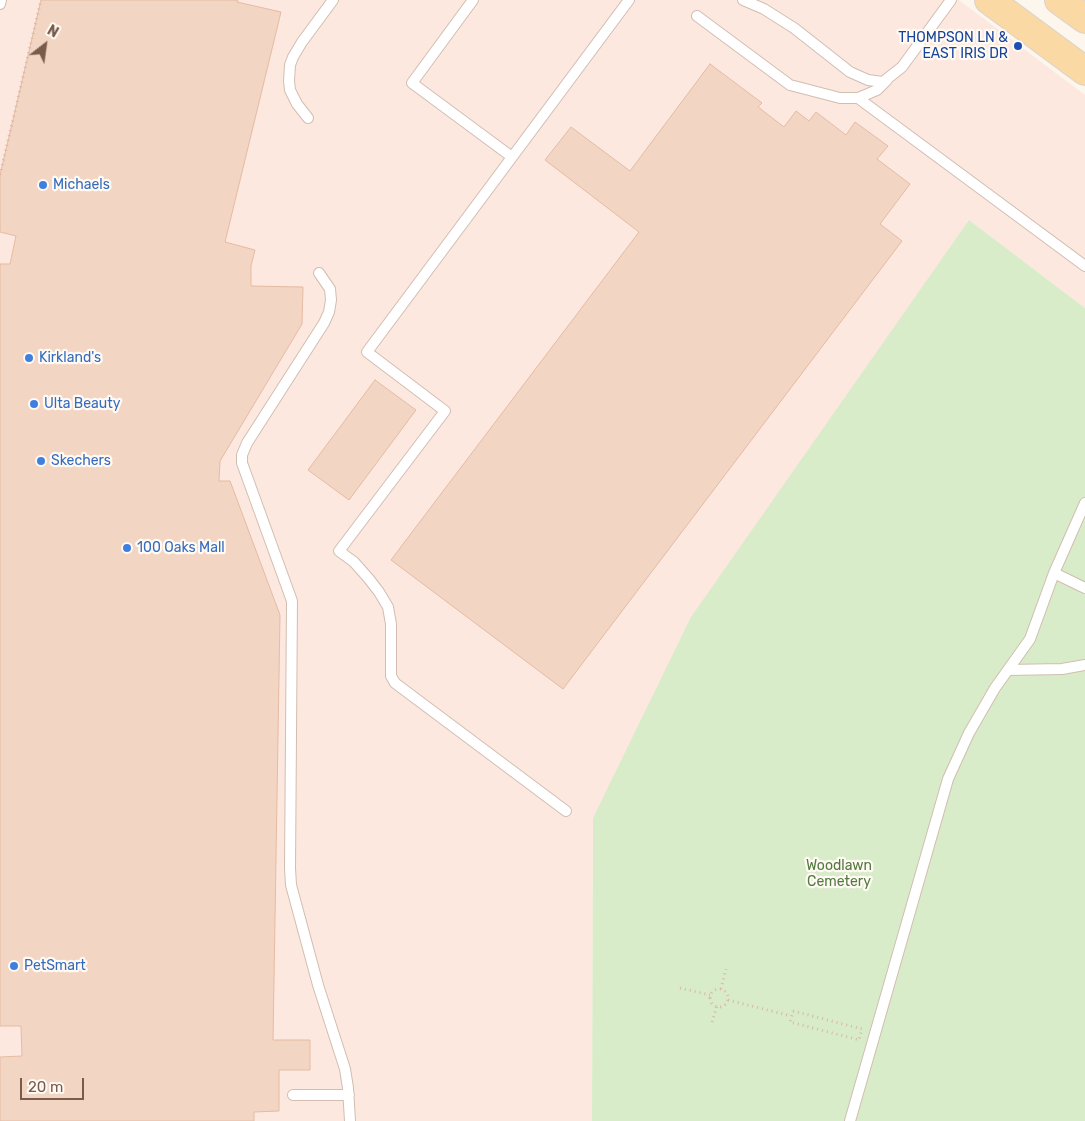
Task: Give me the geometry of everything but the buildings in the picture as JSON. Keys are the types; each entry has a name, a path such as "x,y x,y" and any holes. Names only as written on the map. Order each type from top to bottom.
{"main road":[{"path":"990,0 1085,71"},
{"path":"1059,0 1085,19"}],"lane":[{"path":"0,4 1,0"},
{"path":"308,118 297,104 290,90 290,65 302,42 333,0"},
{"path":"473,0 412,84 512,157"},
{"path":"566,811 395,683 391,676 391,624 388,607 369,579 354,562 339,551 445,411 368,352 629,0"},
{"path":"743,0 764,9 858,77 878,82 888,80"},
{"path":"697,16 787,84 840,98 858,98 877,90 902,67 951,0"},
{"path":"858,98 1085,266"},
{"path":"318,273 330,289 329,312 324,323 247,443 242,455 242,463 292,601 290,868 292,885 318,985 345,1069 350,1121"},
{"path":"850,1121 948,779 969,733 995,688 1030,639 1054,573 1085,503"},
{"path":"1054,573 1085,588"},
{"path":"1008,670 1062,669 1085,665"},
{"path":"293,1095 349,1095"}],"path":[{"path":"0,175 40,0"},
{"path":"721,989 726,970"},
{"path":"680,988 710,995"},
{"path":"721,989 727,994 728,1000 723,1006 716,1006 711,1002 710,995 714,990 721,989"},
{"path":"728,1000 791,1016"},
{"path":"712,1022 716,1006"},
{"path":"793,1011 862,1029 859,1040 790,1022 791,1016 793,1011"}],"shaded area":[{"path":"0,0 959,0 1085,95 1085,308 969,220 593,818 592,1121 0,1121"}],"green space":[{"name":"Woodlawn Cemetery","path":"969,220 1085,308 1085,1121 592,1121 593,818 691,617"}],"place":[{"name":"THOMPSON LN & EAST IRIS DR","path":"1018,46"},
{"name":"Michaels","path":"43,185"},
{"name":"Kirkland's","path":"29,358"},
{"name":"Ulta Beauty","path":"34,404"},
{"name":"Skechers","path":"41,461"},
{"name":"100 Oaks Mall","path":"127,548"},
{"name":"PetSmart","path":"14,966"}]}
